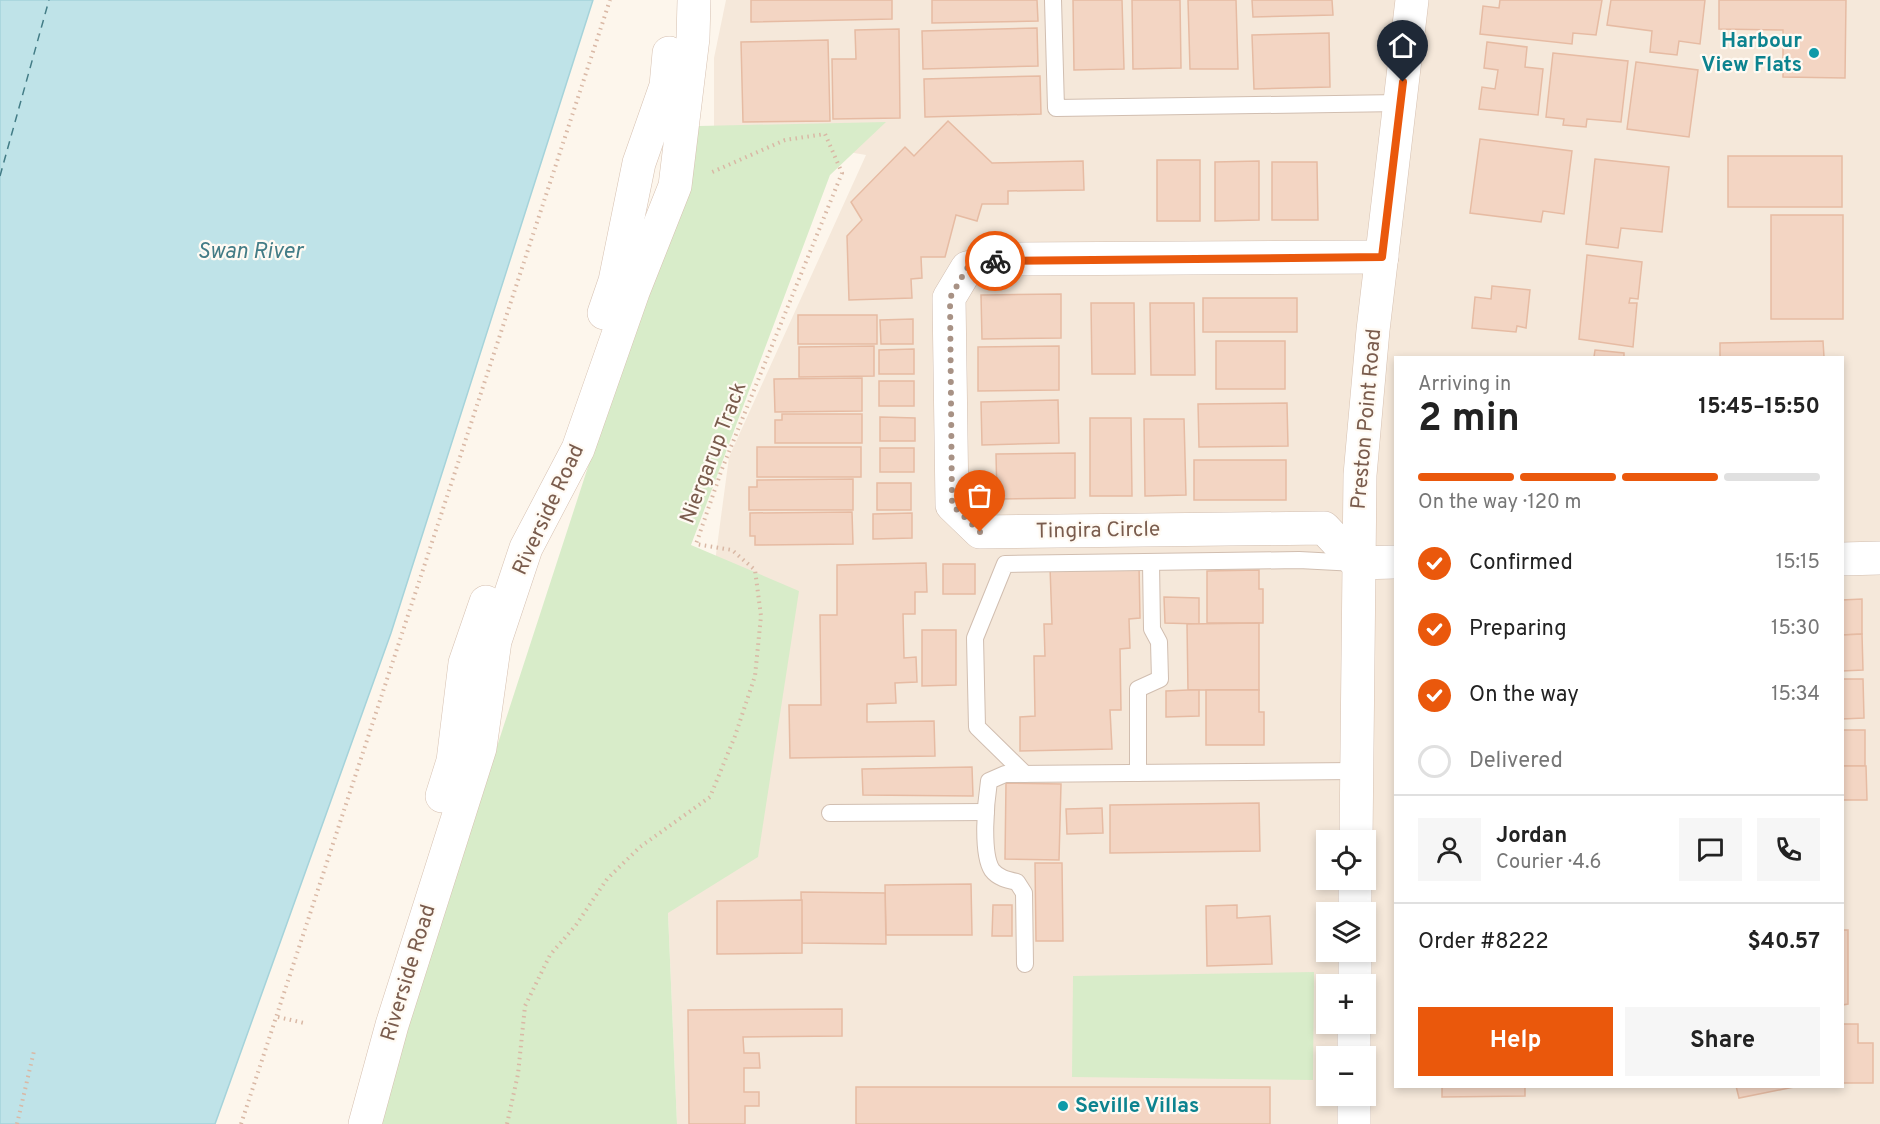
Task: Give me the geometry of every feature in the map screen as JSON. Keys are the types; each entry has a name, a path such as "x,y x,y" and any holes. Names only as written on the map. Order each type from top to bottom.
{"street":[{"name":"Riverside Road","path":"349,1124 392,953 453,761 465,663 495,577 567,430 615,281 639,163 666,86 673,0"},
{"name":"Riverside Road","path":"366,1124 392,1025 480,748 495,641 526,548 578,449 633,292 675,186 693,38 694,0"},
{"name":"Preston Point Road","path":"1356,830 1357,563 1360,475 1382,257 1412,0"},
{"name":"Tingira Circle","path":"1357,563 1324,528 980,532 952,505 950,298 967,268 1001,259 1382,257"},
{"path":"1844,559 1880,558"},
{"path":"1357,563 1394,562"},
{"path":"1354,1106 1354,1124"}],"lane":[{"path":"1053,0 1056,108 1400,103"},
{"path":"1025,774 977,727 975,638 1005,564 1299,560 1357,563"},
{"path":"1138,773 1138,689 1160,679 1159,642 1152,629 1151,562"},
{"path":"1025,964 1024,893 1017,882 1002,878 992,869 987,850 989,781 1005,774 1356,771"},
{"path":"830,813 987,812"}],"path":[{"path":"240,1124 278,1017 468,427 610,0"},
{"name":"Niergarup Track","path":"507,1124 518,1074 525,1006 550,955 576,925 607,879 640,847 710,797 735,736 755,676 761,616 755,570 732,550 696,544 722,469 842,173 825,134 785,140 742,161"},
{"path":"278,1017 304,1023"},
{"path":"16,1124 34,1051"}],"shaded area":[{"path":"726,0 1880,0 1880,1124 677,1124 668,913 729,457 866,155 714,129 714,58"}],"green space":[{"path":"886,122 830,175 691,545 799,591 758,857 668,913 677,1124 374,1124 699,126"},
{"path":"1314,972 1313,1080 1072,1077 1073,976"}],"water":[{"name":"Swan River","path":"0,0 593,0 391,633 215,1124 0,1124"}],"building":[{"path":"751,0 892,0 892,19 751,22"},
{"path":"932,0 1037,0 1038,21 932,23"},
{"path":"1073,0 1122,0 1124,69 1074,70"},
{"path":"1132,0 1180,0 1181,68 1133,69"},
{"path":"1188,0 1236,0 1238,69 1190,69"},
{"path":"1252,0 1332,0 1333,15 1253,17"},
{"path":"1500,0 1602,0 1596,35 1573,33 1572,44 1480,34 1483,6 1499,8"},
{"path":"1611,0 1705,0 1700,44 1679,41 1677,55 1650,52 1652,31 1607,25"},
{"name":"Harbour View Flats","path":"1719,0 1846,0 1845,78 1783,77 1783,30 1719,29"},
{"path":"1037,28 1038,66 923,69 922,31"},
{"path":"899,29 900,118 833,119 832,59 856,59 855,30"},
{"path":"1329,33 1330,87 1254,89 1252,35"},
{"path":"828,40 830,121 743,122 741,42"},
{"path":"1487,42 1527,47 1525,67 1543,69 1538,115 1479,109 1482,87 1495,89 1498,70 1484,68"},
{"path":"1553,53 1628,61 1621,122 1587,119 1586,127 1563,125 1564,119 1546,117"},
{"path":"1636,62 1698,70 1689,137 1627,129"},
{"path":"1040,76 1041,114 925,117 924,79"},
{"path":"948,121 992,163 1083,161 1084,190 1008,191 1008,204 982,204 977,221 956,215 945,257 921,257 922,278 911,279 912,298 849,300 847,236 862,220 851,202 905,147 914,156"},
{"path":"1480,139 1572,151 1564,214 1543,211 1541,222 1470,213"},
{"path":"1728,156 1842,156 1842,207 1728,207"},
{"path":"1595,159 1669,167 1662,232 1621,228 1618,248 1586,244"},
{"path":"1157,160 1200,160 1200,221 1157,221"},
{"path":"1259,161 1259,220 1215,221 1215,162"},
{"path":"1272,162 1317,162 1318,220 1272,220"},
{"path":"1771,215 1843,215 1843,319 1771,319"},
{"path":"1587,255 1642,262 1638,299 1630,298 1629,303 1637,303 1633,347 1579,339"},
{"path":"1492,286 1530,290 1526,328 1517,326 1516,332 1472,328 1475,297 1491,299"},
{"path":"1061,294 1061,338 982,339 981,295"},
{"path":"1203,298 1297,298 1297,332 1203,332"},
{"path":"1091,303 1134,303 1135,374 1092,374"},
{"path":"1150,303 1194,303 1195,375 1151,375"},
{"path":"798,315 877,315 877,344 798,344"},
{"path":"913,319 913,344 881,344 880,320"},
{"path":"1216,341 1285,341 1285,389 1216,389"},
{"path":"1823,341 1824,356 1720,356 1720,343"},
{"path":"874,346 874,376 799,377 799,347"},
{"path":"1059,346 1059,390 978,391 978,347"},
{"path":"914,349 914,374 879,374 879,350"},
{"path":"1595,350 1624,353 1624,356 1594,356"},
{"path":"862,378 862,411 775,412 774,379"},
{"path":"879,381 914,381 914,406 879,406"},
{"path":"1058,400 1059,443 982,445 981,402"},
{"path":"1287,403 1288,446 1199,447 1198,404"},
{"path":"782,414 862,414 862,443 775,443 775,420 782,420"},
{"path":"880,417 915,418 915,441 880,441"},
{"path":"1090,418 1131,418 1132,496 1090,496"},
{"path":"1144,419 1184,419 1186,495 1145,496"},
{"path":"757,447 861,447 861,477 757,477"},
{"path":"880,448 914,448 914,472 880,472"},
{"path":"1075,453 1075,498 997,499 996,454"},
{"path":"1194,460 1286,460 1286,500 1194,500"},
{"path":"853,479 853,510 749,510 749,487 757,487 757,480"},
{"path":"877,483 911,483 911,510 877,510"},
{"path":"852,512 853,544 755,545 755,536 750,536 750,513"},
{"path":"912,513 912,538 873,539 873,514"},
{"path":"926,563 927,592 915,592 915,614 903,614 904,658 916,657 917,682 895,683 896,703 867,704 867,722 934,721 935,756 790,758 789,705 821,705 820,615 837,615 837,565"},
{"path":"943,564 975,564 975,594 943,594"},
{"path":"1139,565 1140,618 1129,619 1130,648 1120,649 1121,710 1110,710 1112,749 1020,751 1020,717 1035,716 1034,656 1045,656 1044,624 1052,624 1050,567"},
{"path":"1259,570 1259,589 1263,589 1263,623 1207,623 1207,571"},
{"path":"1164,597 1199,598 1199,624 1165,623"},
{"path":"1862,599 1862,634 1844,635 1844,600"},
{"path":"1259,623 1259,690 1188,690 1187,624"},
{"path":"922,630 956,630 956,685 922,686"},
{"path":"1862,634 1863,670 1844,671 1844,635"},
{"path":"1844,679 1863,679 1864,718 1844,719"},
{"path":"1199,690 1199,716 1166,717 1166,691"},
{"path":"1206,690 1259,690 1259,712 1264,712 1264,745 1206,745"},
{"path":"1844,730 1865,730 1865,766 1844,766"},
{"path":"1844,766 1866,766 1867,800 1844,800"},
{"path":"972,767 973,796 863,795 862,769"},
{"path":"1006,783 1061,784 1059,860 1005,859"},
{"path":"1259,803 1260,851 1110,853 1110,805"},
{"path":"1102,808 1103,833 1067,834 1066,809"},
{"path":"1035,863 1062,863 1063,941 1036,941"},
{"path":"971,884 972,935 886,935 885,885"},
{"path":"801,892 885,893 886,944 802,943"},
{"path":"802,900 802,953 717,954 717,901"},
{"path":"993,905 1012,905 1012,936 992,936"},
{"path":"1237,905 1237,918 1270,916 1272,964 1207,966 1206,906"},
{"path":"1844,930 1848,930 1848,1004 1844,1005"},
{"path":"842,1009 842,1036 743,1037 744,1053 759,1053 760,1068 744,1068 744,1092 759,1092 759,1106 745,1106 745,1124 689,1124 688,1010"},
{"path":"1844,1024 1858,1024 1858,1043 1873,1043 1873,1083 1844,1083"},
{"name":"Seville Villas","path":"856,1087 1270,1087 1270,1124 856,1124"},
{"path":"1442,1088 1525,1088 1525,1096 1442,1097"},
{"path":"1736,1088 1789,1088 1739,1098"}],"ferry route":[{"path":"0,176 49,0"}],"way so far":[{"path":"980,532 952,505 950,298 967,268 995,261"}],"place":[{"name":"Harbour View Flats","path":"1814,53"},
{"name":"Seville Villas","path":"1063,1106"}],"route":[{"path":"995,261 1001,259 1382,257 1403,82"}]}
